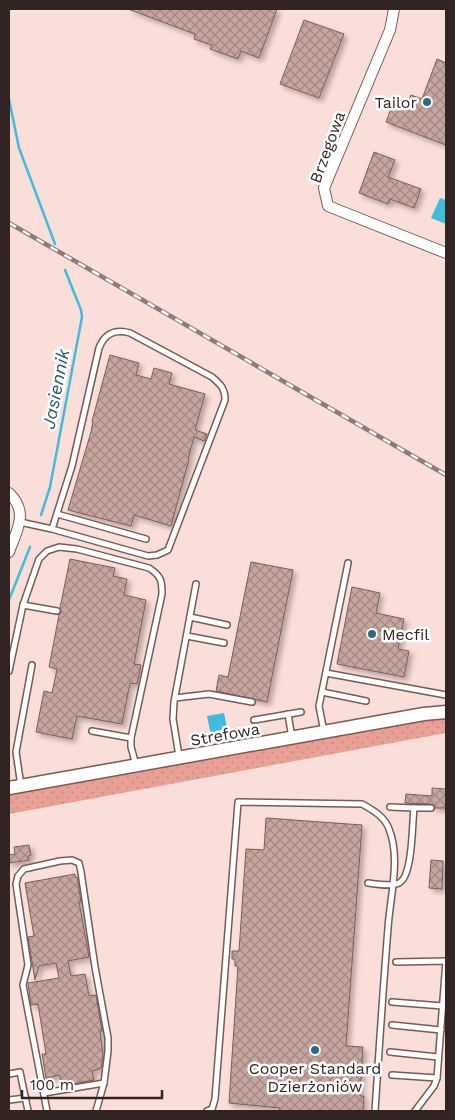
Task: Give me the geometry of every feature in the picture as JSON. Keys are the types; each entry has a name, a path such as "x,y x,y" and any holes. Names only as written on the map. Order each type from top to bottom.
{"street":[{"name":"Brzegowa","path":"394,9 390,30 324,188 328,206 446,252"},
{"path":"9,493 17,500 20,507 20,522 11,539 9,552"},
{"name":"Strefowa","path":"15,787 424,714 446,712"}],"lane":[{"path":"20,522 52,528 148,556 168,550 226,400 222,385 212,377 130,333 114,331 102,340 72,466 52,528"},
{"path":"57,514 146,539"},
{"path":"9,671 23,605 39,559 47,551 59,547 77,549 149,568 159,574 162,581 162,594 131,738 131,747 136,766"},
{"path":"324,732 319,706 348,563"},
{"path":"180,759 173,718 196,584"},
{"path":"23,605 57,611"},
{"path":"190,617 227,625"},
{"path":"186,636 224,643"},
{"path":"15,787 16,752 32,665"},
{"path":"326,673 446,695"},
{"path":"322,692 366,700"},
{"path":"175,698 210,694 252,702"},
{"path":"254,720 302,712"},
{"path":"288,714 292,738"},
{"path":"92,731 131,738"},
{"path":"9,750 16,752"},
{"path":"207,1111 212,1109 216,1099 238,802 362,804 380,816 389,828 395,855 374,1111"},
{"path":"390,807 431,808"},
{"path":"368,883 392,885 400,882 406,876 410,856 414,808"},
{"path":"46,1111 23,985 28,965 16,884 18,876 24,869 42,864 72,860 79,863 81,872 108,1038 104,1083 96,1111"},
{"path":"396,962 446,961 437,1078 434,1086 415,1111"},
{"path":"392,1002 443,1006"},
{"path":"392,1025 441,1030"},
{"path":"390,1052 438,1057"},
{"path":"9,1074 20,1072 28,1111"},
{"path":"392,1075 437,1078"},
{"path":"44,1093 104,1083"},
{"path":"9,1100 26,1098"}],"shaded area":[{"path":"446,719 446,733 9,814 9,795 421,721"}],"water":[{"path":"440,198 446,200 446,224 431,218"},
{"path":"224,713 229,738 212,741 207,716"}],"building":[{"path":"128,9 277,9 259,58 241,51 238,59 210,49 212,45 194,39 195,34"},
{"path":"304,20 344,34 319,98 280,84"},
{"name":"Tailor","path":"437,59 446,63 446,145 386,122 395,98 408,103 411,95 422,99"},
{"path":"374,152 395,160 388,177 421,189 414,208 390,199 388,204 359,193"},
{"path":"110,355 139,363 136,375 151,379 154,368 172,373 169,384 205,394 195,430 207,434 204,441 194,437 171,526 134,515 131,526 68,510 91,432 92,421"},
{"path":"70,559 115,568 113,576 127,579 124,595 146,600 134,664 141,665 137,684 130,683 122,724 77,716 72,739 36,732 44,691 52,693 57,669 49,667"},
{"path":"251,562 293,570 267,702 216,691 219,675 228,677"},
{"name":"Mecfil","path":"352,587 380,593 376,613 404,619 398,649 409,651 404,677 337,664"},
{"path":"432,788 446,789 446,808 435,808 431,804 405,803 406,794 432,796"},
{"path":"266,818 362,825 346,1046 363,1047 360,1096 364,1096 363,1111 279,1111 280,1108 229,1103 238,966 235,966 235,959 232,959 232,951 239,951 246,849 264,850"},
{"path":"29,845 31,855 28,856 29,860 9,863 9,855 15,854 14,847"},
{"path":"431,860 443,861 442,889 429,888"},
{"path":"75,874 89,957 68,961 71,976 85,974 89,996 96,995 102,1031 100,1032 103,1054 101,1068 92,1071 94,1080 61,1086 60,1075 46,1078 42,1054 46,1054 38,1004 31,1005 28,983 59,978 56,963 39,966 35,980 28,937 34,936 25,883"}],"waterway":[{"name":"Jasiennik","path":"9,99 19,148 55,244"},
{"name":"Jasiennik","path":"41,515 50,487 82,317 65,270"},
{"name":"Jasiennik","path":"9,600 30,547"}],"railway":[{"path":"9,223 446,475"}],"place":[{"name":"Tailor","path":"427,102"},
{"name":"Mecfil","path":"372,634"},
{"name":"Cooper Standard Dzierżoniów","path":"315,1050"}]}
